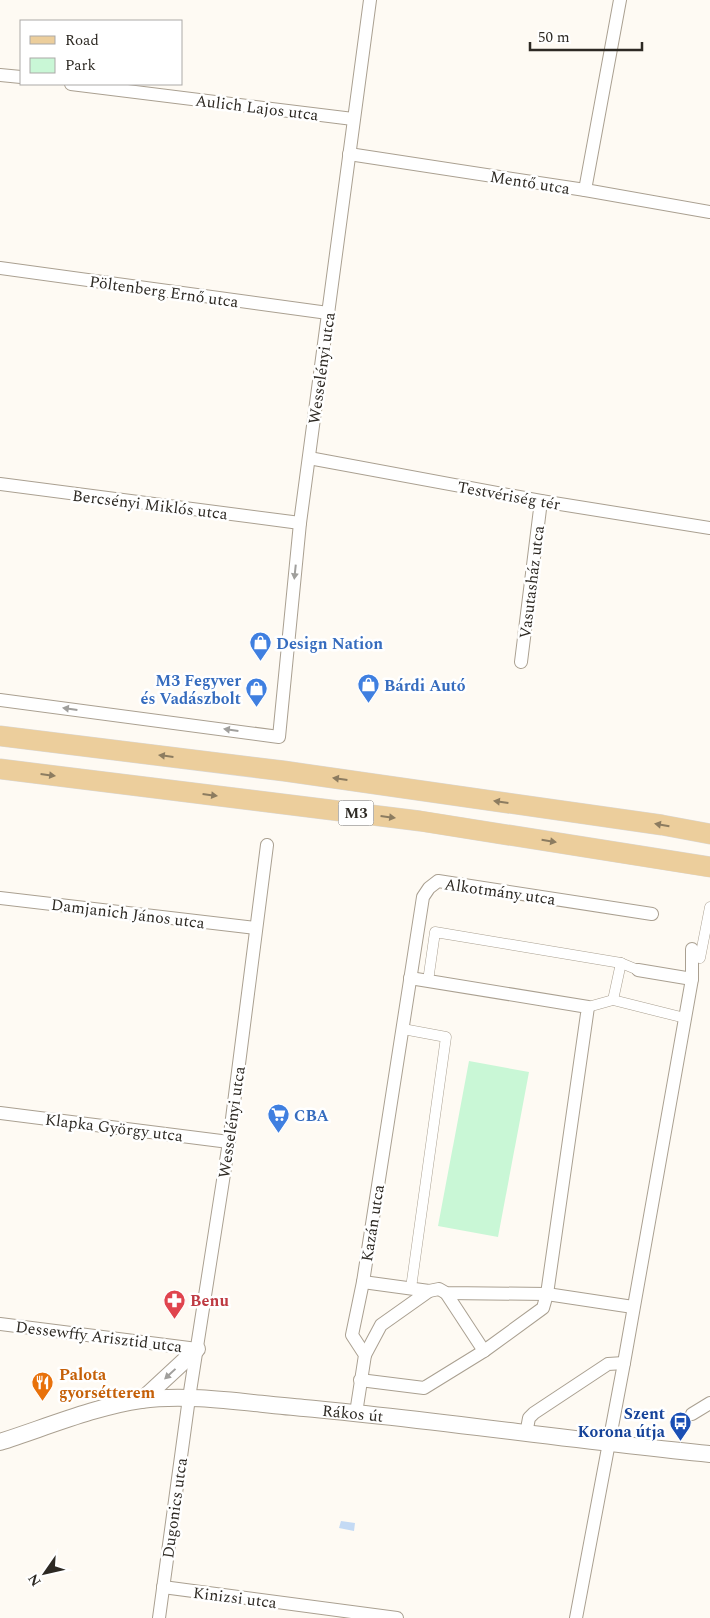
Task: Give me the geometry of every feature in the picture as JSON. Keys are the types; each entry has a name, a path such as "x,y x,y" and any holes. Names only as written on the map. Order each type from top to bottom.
{"main road":[{"name":"M3","path":"0,736 284,771 662,825 710,834"},
{"name":"M3","path":"0,769 420,821 710,867"}],"street":[{"name":"Wesselényi utca","path":"0,700 279,737 300,523 370,0"},
{"path":"585,190 620,0"},
{"path":"0,75 20,77"},
{"name":"Aulich Lajos utca","path":"79,85 353,119"},
{"name":"Mentő utca","path":"349,154 585,190 710,212"},
{"name":"Pöltenberg Ernő utca","path":"0,268 328,313"},
{"name":"Testvériség tér","path":"309,458 541,501 710,528"},
{"name":"Bercsényi Miklós utca","path":"0,484 300,523"},
{"name":"Vasutasház utca","path":"521,662 541,501"},
{"name":"Wesselényi utca","path":"189,1398 229,1142 267,845"},
{"name":"Alkotmány utca","path":"410,978 423,898 429,888 438,881 652,914"},
{"name":"Damjanich János utca","path":"0,898 256,928"},
{"path":"576,1618 624,1363 696,954 710,907"},
{"path":"428,981 435,932 621,963 638,970 692,979"},
{"path":"613,1000 621,963"},
{"path":"410,978 588,1007 613,1000 685,1018"},
{"name":"Kazán utca","path":"365,1355 352,1335 363,1282 410,978"},
{"path":"360,1380 424,1388 484,1351 543,1308 547,1294 588,1007"},
{"path":"403,1029 446,1037 410,1288"},
{"name":"Klapka György utca","path":"0,1113 229,1142"},
{"path":"363,1282 429,1291 439,1289 446,1293 484,1351"},
{"path":"356,1413 365,1355 381,1325 429,1291"},
{"path":"446,1293 547,1294 633,1306"},
{"name":"Dessewffy Arisztid utca","path":"0,1324 197,1349"},
{"path":"142,1400 197,1349"},
{"path":"526,1434 529,1418 534,1413 608,1364 624,1363"},
{"name":"Rákos út","path":"0,1442 88,1414 142,1400 189,1398 356,1413 608,1444 710,1454"},
{"name":"Dugonics utca","path":"159,1618 189,1398"},
{"path":"692,1414 710,1402"},
{"name":"Kinizsi utca","path":"163,1587 397,1618"}],"green space":[{"path":"469,1061 529,1072 498,1237 438,1226"}],"water":[{"path":"341,1521 355,1523 354,1531 339,1528"}],"place":[{"name":"Design Nation","path":"260,662"},
{"name":"Bárdi Autó","path":"368,704"},
{"name":"M3 Fegyver és Vadászbolt","path":"257,708"},
{"name":"CBA","path":"278,1134"},
{"name":"Benu","path":"174,1319"},
{"name":"Palota gyorsétterem","path":"43,1402"},
{"name":"Szent Korona útja","path":"681,1441"}]}
